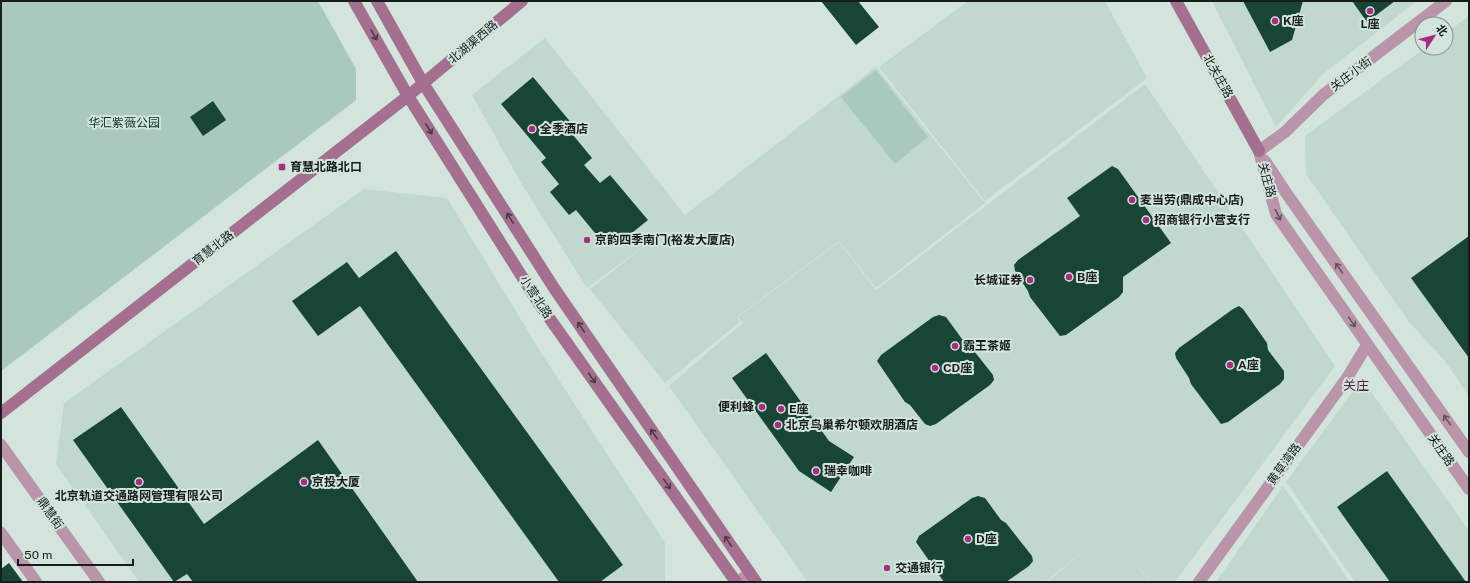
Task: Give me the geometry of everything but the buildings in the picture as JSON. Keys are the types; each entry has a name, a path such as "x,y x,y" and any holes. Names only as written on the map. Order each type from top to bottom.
{"street":[{"name":"小营北路","path":"354,1 408,96 538,302 737,582"},
{"name":"小营北路","path":"377,1 423,83 554,288 753,578"},
{"name":"北湖渠西路","path":"423,83 522,1"},
{"name":"北关庄路","path":"1176,1 1259,151"},
{"name":"关庄小街","path":"1259,151 1285,132 1323,95 1446,1"},
{"name":"育慧北路","path":"1,413 423,83"},
{"name":"关庄路","path":"1259,151 1276,214 1469,489"},
{"name":"关庄路","path":"1259,151 1469,452"},
{"name":"黄草湾路","path":"1199,582 1347,378 1367,345"},
{"name":"鼎慧街","path":"1,444 99,582"},
{"path":"1,533 36,582"},
{"path":"737,582 753,578"}],"shaded area":[{"path":"968,1 1105,1 1147,78 985,201 879,67"},
{"path":"1212,1 1417,1 1323,74 1276,127"},
{"path":"1469,16 1469,396 1445,361 1409,322 1306,174 1305,136 1414,56 1454,56 1454,27"},
{"path":"545,38 685,215 876,67 985,203 876,288 839,241 737,317 740,322 665,383 590,289 648,243 587,288 520,181 472,95"},
{"path":"1145,84 1335,366 1175,582 1151,582 1122,547 1150,582 1048,582 1098,538 1046,582 808,582 669,386 742,323 738,317 839,242 876,290"},
{"name":"京投大厦","path":"364,189 447,198 540,351 665,543 665,582 139,582 56,464 64,403"},
{"path":"1362,379 1469,531 1469,582 1355,582 1286,482"},
{"path":"1283,486 1350,582 1216,582"}],"green space":[{"name":"华汇紫薇公园","path":"1,1 318,1 356,69 356,100 1,371"},
{"path":"876,70 928,137 895,164 841,97"}],"place":[{"name":"L座","path":"1370,11"},
{"name":"K座","path":"1275,21"},
{"name":"全季酒店","path":"532,129"},
{"name":"育慧北路北口","path":"282,167"},
{"name":"麦当劳(鼎成中心店)","path":"1132,200"},
{"name":"招商银行小营支行","path":"1146,220"},
{"name":"京韵四季南门(裕发大厦店)","path":"587,240"},
{"name":"B座","path":"1069,277"},
{"name":"长城证券","path":"1030,280"},
{"name":"霸王茶姬","path":"955,346"},
{"name":"A座","path":"1230,365"},
{"name":"CD座","path":"935,368"},
{"name":"便利蜂","path":"762,407"},
{"name":"E座","path":"781,409"},
{"name":"北京鸟巢希尔顿欢朋酒店","path":"778,425"},
{"name":"瑞幸咖啡","path":"816,471"},
{"name":"北京轨道交通路网管理有限公司","path":"139,482"},
{"name":"京投大厦","path":"304,482"},
{"name":"D座","path":"968,539"},
{"name":"交通银行","path":"887,568"}],"district":[{"name":"关庄","path":"1356,385"}]}
